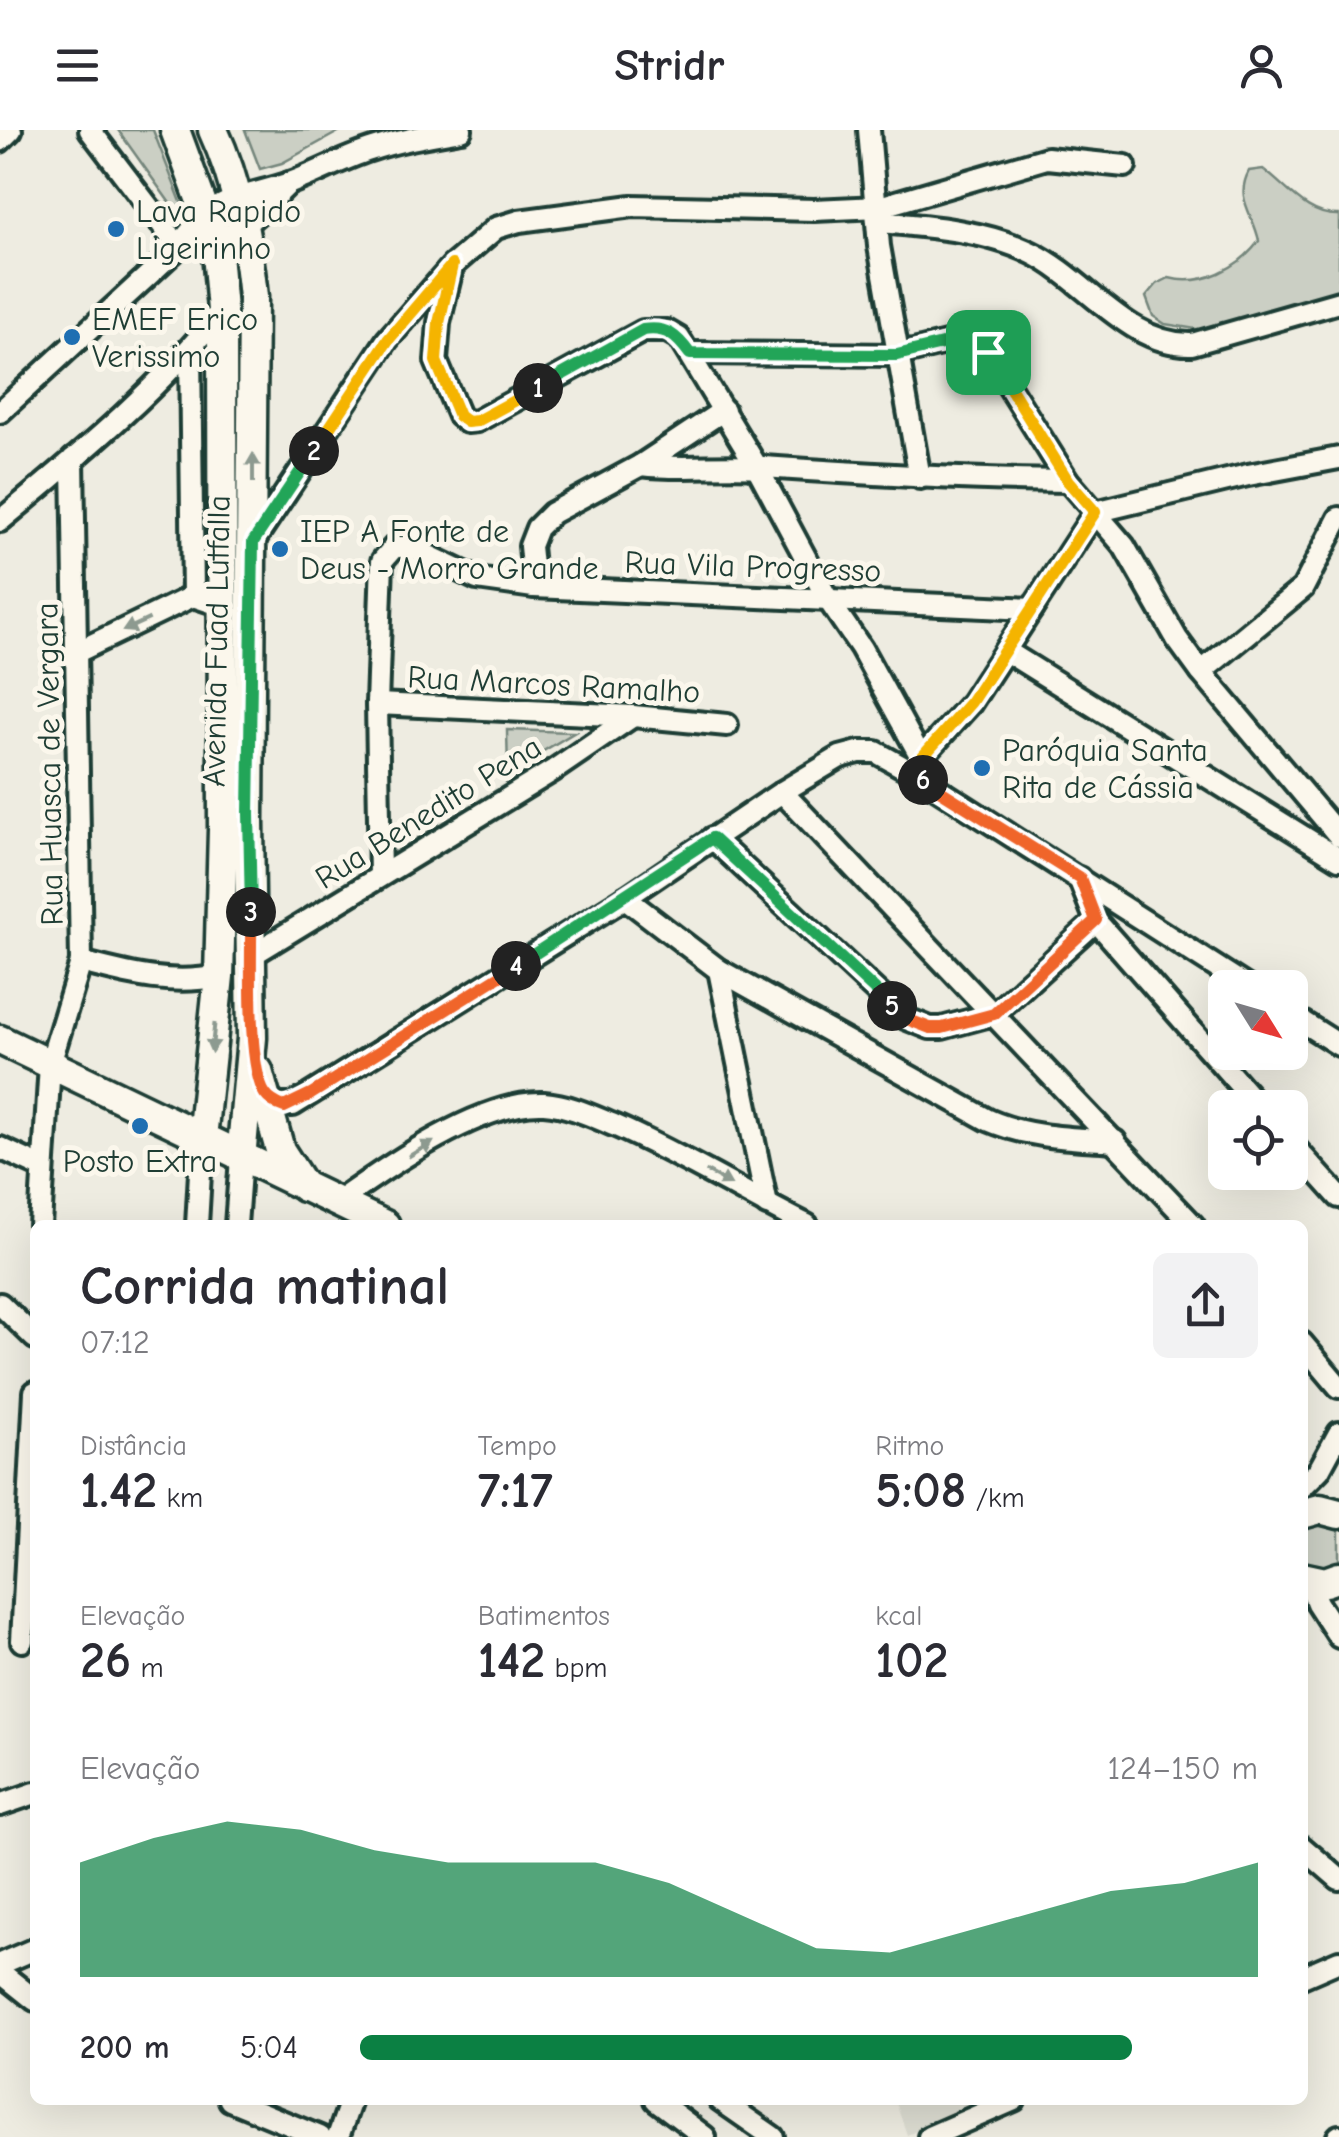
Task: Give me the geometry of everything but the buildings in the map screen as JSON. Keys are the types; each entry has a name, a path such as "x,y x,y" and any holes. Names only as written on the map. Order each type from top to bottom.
{"main road":[{"name":"Avenida Fuad Lutfalla","path":"175,130 216,242 222,310 222,862 219,976 202,1138"},
{"name":"Avenida Fuad Lutfalla","path":"214,130 246,226 253,296 252,1038 241,1158"},
{"path":"222,862 237,862 250,871"},
{"path":"252,1038 262,1091 280,1150 305,1188"},
{"path":"0,1040 373,1220"}],"street":[{"path":"0,141 11,130"},
{"path":"90,130 179,247"},
{"path":"0,412 179,247 208,212 238,195 289,183 402,135 462,130"},
{"path":"870,130 880,246 920,478"},
{"path":"879,215 1047,158 1125,166"},
{"path":"179,247 216,242 246,226 289,183"},
{"path":"253,542 388,340 452,265 496,228 519,221 632,206 879,215 998,241 1032,253 1140,331 1176,345 1192,344 1339,302"},
{"path":"452,265 439,323 436,361 459,416 467,422 477,421 643,330 667,331 678,338 758,467 827,598 870,664 916,765"},
{"path":"0,521 74,459 190,350 222,310"},
{"path":"690,354 897,355 958,340 974,343 988,352 1068,481 1124,546 1177,640 1339,836"},
{"name":"Avenida Fuad Lutfalla","path":"190,350 194,596 223,606"},
{"path":"534,587 530,546 537,528 564,506 641,465 724,410"},
{"path":"916,765 971,702 1095,512 1230,479 1339,458"},
{"name":"Rua Huasca de Vergara","path":"40,1220 50,1064 81,962 74,459"},
{"path":"641,465 1068,481"},
{"path":"1201,672 1303,588 1339,518"},
{"name":"Rua Vila Progresso","path":"380,876 377,704 382,561 394,547 410,547 478,579 534,587 1032,609"},
{"path":"77,652 194,596"},
{"path":"1006,651 1339,859"},
{"name":"Rua Marcos Ramalho","path":"377,704 633,716 727,725"},
{"name":"Rua Benedito Pena","path":"252,955 554,770 633,716"},
{"path":"262,1091 276,1105 293,1105 625,898 782,792 840,757 859,752 876,752 916,765 1221,970"},
{"path":"782,792 1188,1220"},
{"path":"712,838 904,1018 916,1024 942,1028 994,1014 1096,920"},
{"path":"1080,878 1096,920 1244,1090"},
{"path":"625,898 718,970 816,1028 998,1125 1045,1136 1115,1141"},
{"path":"81,962 172,981 219,976"},
{"path":"718,970 766,1205"},
{"path":"1308,1026 1339,1046"},
{"path":"339,1202 466,1122 504,1108 540,1103 570,1107 653,1142 797,1220"},
{"path":"197,1220 202,1138"},
{"path":"0,1148 41,1167"},
{"path":"236,1220 241,1158"},
{"path":"1308,1162 1339,1197"},
{"path":"0,1304 30,1333"},
{"path":"1308,1350 1339,1387"},
{"path":"1321,1505 1319,1470 1339,1433"},
{"path":"1318,1579 1317,1602 1339,1637"},
{"path":"0,1649 29,1638 30,1597"},
{"path":"0,1804 30,1795"},
{"path":"1308,1852 1339,1879"},
{"path":"0,1964 30,1951"},
{"path":"1308,1974 1339,1961"},
{"path":"0,1972 30,1996"},
{"path":"242,2105 320,2137"},
{"path":"338,2137 349,2105"},
{"path":"663,2105 706,2137"},
{"path":"727,2105 773,2137"},
{"path":"929,2137 1003,2105"}],"shaded area":[{"path":"118,130 153,130 183,207 177,213"},
{"path":"245,130 342,130 282,163 260,169"},
{"path":"1263,169 1298,200 1317,211 1339,215 1339,292 1202,330 1165,324 1153,316 1146,297 1157,284 1169,278 1194,280 1219,273 1259,241 1244,190 1249,171"},
{"path":"507,730 575,732 508,772"},
{"path":"1339,1522 1339,1570 1308,1569 1308,1523"},
{"path":"897,2105 978,2105 907,2135"}],"place":[{"name":"Lava Rapido Ligeirinho","path":"116,229"},
{"name":"EMEF Erico Verissimo","path":"72,337"},
{"name":"IEP A Fonte de Deus - Morro Grande","path":"280,549"},
{"name":"Paróquia Santa Rita de Cássia","path":"982,768"},
{"name":"Posto Extra","path":"140,1126"}],"route":[{"path":"452,265 439,323 436,361 459,416 472,422 643,330 655,328 678,338 690,354 897,355 958,340 974,343 988,352 1068,481 1095,512 971,702 910,771 1080,878 1096,920 994,1014 930,1028 904,1018 712,838 625,898 293,1105 284,1107 271,1101 262,1091 252,1038 249,814 253,542 388,340 452,265"}]}
